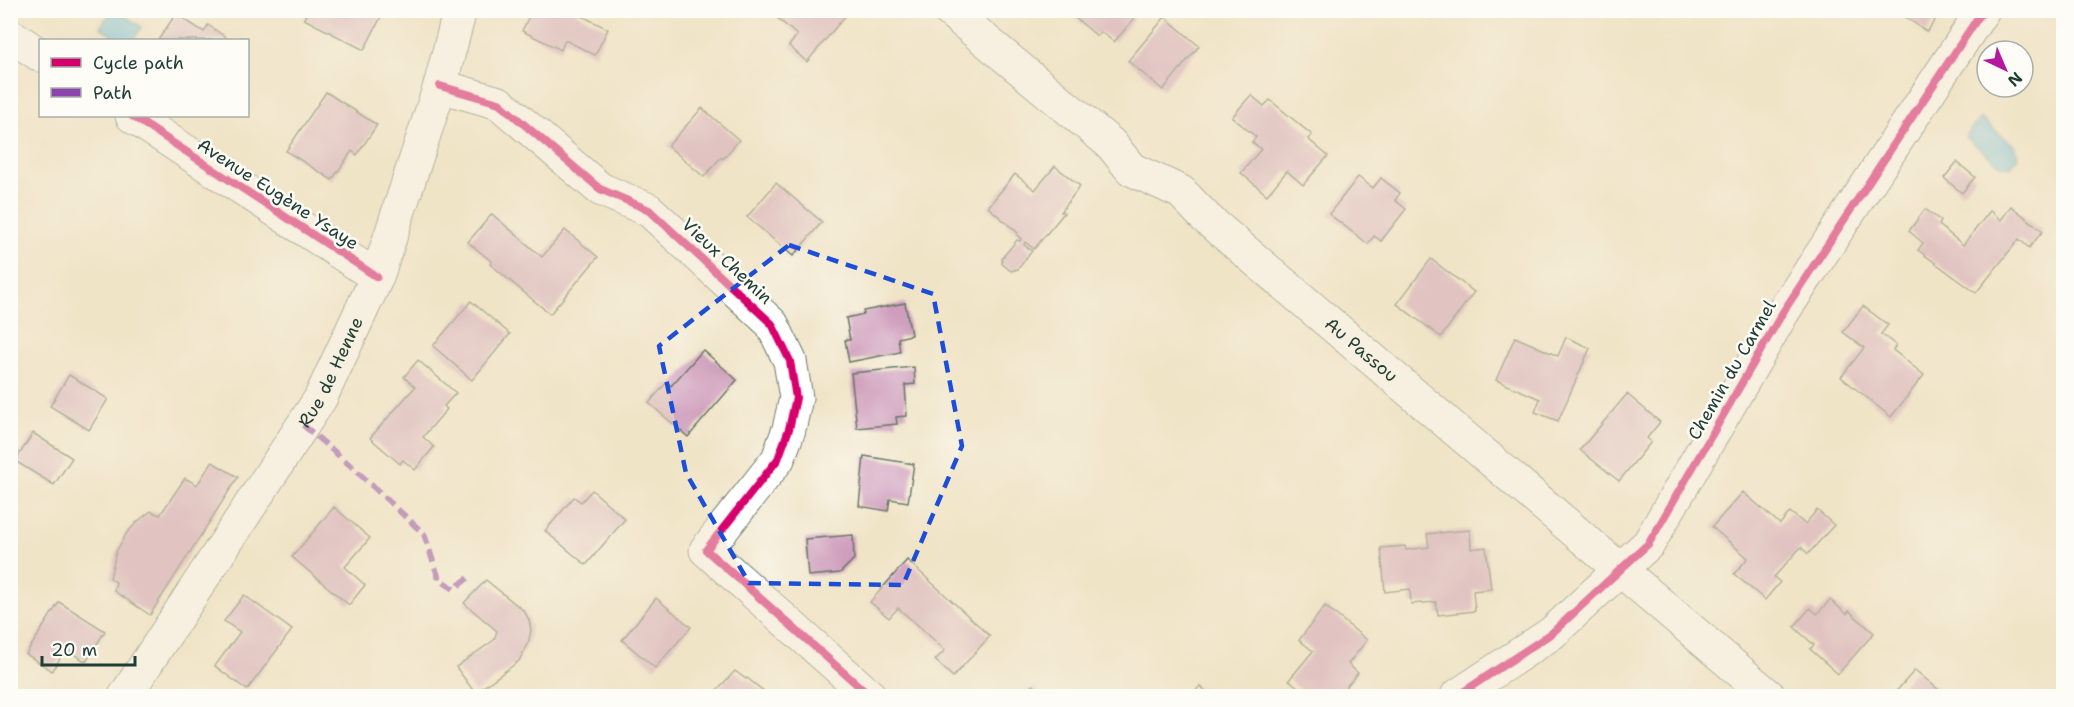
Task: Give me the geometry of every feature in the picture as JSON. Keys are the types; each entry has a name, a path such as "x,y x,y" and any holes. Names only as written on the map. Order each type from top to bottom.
{"street":[{"name":"Rue de Henne","path":"125,696 320,399 377,277 440,86 460,10"},
{"name":"Au Passou","path":"949,10 1112,144 1131,169 1181,192 1206,218 1769,696"},
{"name":"Chemin du Carmel","path":"1458,696 1552,633 1649,543 1783,312 1983,10"},
{"path":"10,35 39,54"},
{"name":"Vieux Chemin","path":"440,86 499,103 600,189 649,210 772,324 790,361 796,398 789,429 778,459 706,550 870,696"},
{"name":"Avenue Eugène Ysaye","path":"134,117 377,277"}],"highlighted area":[{"path":"789,245 933,294 962,446 903,585 749,583 686,473 659,346"}],"water":[{"path":"112,11 117,11 142,27 134,39 118,39 100,27"},
{"path":"1980,118 2016,147 2018,157 2011,167 2000,165 1965,137"}],"building":[{"path":"308,10 378,10 383,13 364,50 304,19"},
{"path":"532,10 577,10 576,13 608,29 595,55 565,40 561,50 522,31"},
{"path":"768,10 850,10 807,62 789,46 797,35"},
{"path":"1066,10 1125,10 1134,19 1114,42 1101,32 1097,36"},
{"path":"1896,10 1942,10 1927,32"},
{"path":"176,14 204,32 208,25 227,38 226,39 159,39"},
{"path":"1165,17 1199,46 1163,90 1128,61"},
{"path":"326,92 377,125 357,155 352,151 332,180 286,151"},
{"path":"1251,95 1264,106 1270,100 1312,135 1308,139 1328,156 1303,185 1287,171 1267,195 1241,173 1261,149 1252,142 1256,137 1232,117"},
{"path":"702,108 739,140 704,177 668,146"},
{"path":"1957,162 1975,177 1962,193 1944,178"},
{"path":"1055,166 1080,186 1061,212 1064,213 1034,249 1025,242 1024,245 1032,251 1018,269 1011,271 1002,264 1002,258 1017,240 1021,239 1018,233 988,207 1015,174 1035,190"},
{"path":"1358,177 1373,188 1381,178 1400,193 1395,200 1406,209 1381,241 1374,236 1368,244 1329,214"},
{"path":"776,183 822,222 793,256 747,217"},
{"path":"2011,206 2043,231 2029,248 2019,239 1976,293 1918,250 1923,243 1909,231 1925,209 1941,221 1939,225 1963,245 1990,211 2001,220"},
{"path":"492,214 542,257 565,230 598,257 550,314 490,264 492,262 468,242"},
{"path":"1431,259 1474,292 1441,337 1397,304"},
{"path":"471,301 510,334 472,380 433,346"},
{"path":"905,303 911,335 898,338 900,352 849,362 845,340 850,340 846,318 864,314 863,311"},
{"path":"1863,306 1888,325 1881,334 1896,345 1893,350 1924,375 1891,417 1841,377 1864,348 1843,332"},
{"path":"1515,337 1558,356 1566,337 1590,348 1558,421 1535,412 1540,399 1496,380"},
{"path":"703,350 737,380 688,437 649,403 667,382 671,386"},
{"path":"418,360 456,393 444,406 447,409 423,437 434,447 415,470 403,460 400,464 370,438 415,387 404,377"},
{"path":"914,367 915,384 905,385 907,416 896,417 897,424 857,428 851,373"},
{"path":"69,375 108,399 89,430 50,406"},
{"path":"1627,394 1660,422 1647,438 1651,442 1619,481 1580,450"},
{"path":"33,433 72,458 54,485 15,461"},
{"path":"864,456 914,464 908,502 890,499 888,511 859,506"},
{"path":"212,462 238,477 150,615 114,591 116,582 110,578 116,552 126,534 138,521 151,511 160,515 185,478 197,485"},
{"path":"592,490 625,519 586,565 545,531 574,497 581,502"},
{"path":"1743,492 1780,524 1790,512 1805,524 1817,510 1834,525 1808,554 1801,547 1774,577 1780,582 1765,600 1734,574 1748,558 1712,527"},
{"path":"334,507 370,538 345,567 365,585 349,605 292,557"},
{"path":"1470,530 1471,549 1486,547 1491,589 1473,591 1475,611 1438,615 1436,602 1411,604 1410,589 1385,592 1381,548 1405,546 1406,550 1429,547 1427,534"},
{"path":"853,535 854,559 840,573 808,576 805,539"},
{"path":"907,560 990,636 953,677 935,660 945,650 921,628 898,608 889,618 870,602"},
{"path":"486,580 524,611 531,630 519,661 475,693 456,667 494,640 497,631 464,603"},
{"path":"244,595 292,630 247,690 215,666 240,632 224,621"},
{"path":"656,598 691,627 655,668 622,640"},
{"path":"1830,600 1847,614 1849,611 1874,633 1838,674 1810,649 1814,645 1794,627 1810,608 1817,614"},
{"path":"59,602 105,631 86,662 66,649 52,671 26,654"},
{"path":"1325,606 1367,640 1348,664 1358,673 1338,696 1309,696 1289,680 1313,651 1299,640"},
{"path":"1915,670 1946,696 1892,696"},
{"path":"735,671 770,696 716,696 715,692"},
{"path":"1033,685 1048,696 1022,696"},
{"path":"1200,686 1212,696 1191,696"},
{"path":"1258,689 1264,696 1248,696"}],"marked path":[{"path":"303,425 424,534 439,579 454,589 468,578"}],"cycle path":[{"path":"1457,696 1552,633 1649,543 1783,312 1983,10"},
{"path":"440,86 499,103 600,189 649,210 772,324 790,361 796,398 789,429 778,459 706,550 870,696"},
{"path":"134,117 377,277"}]}
